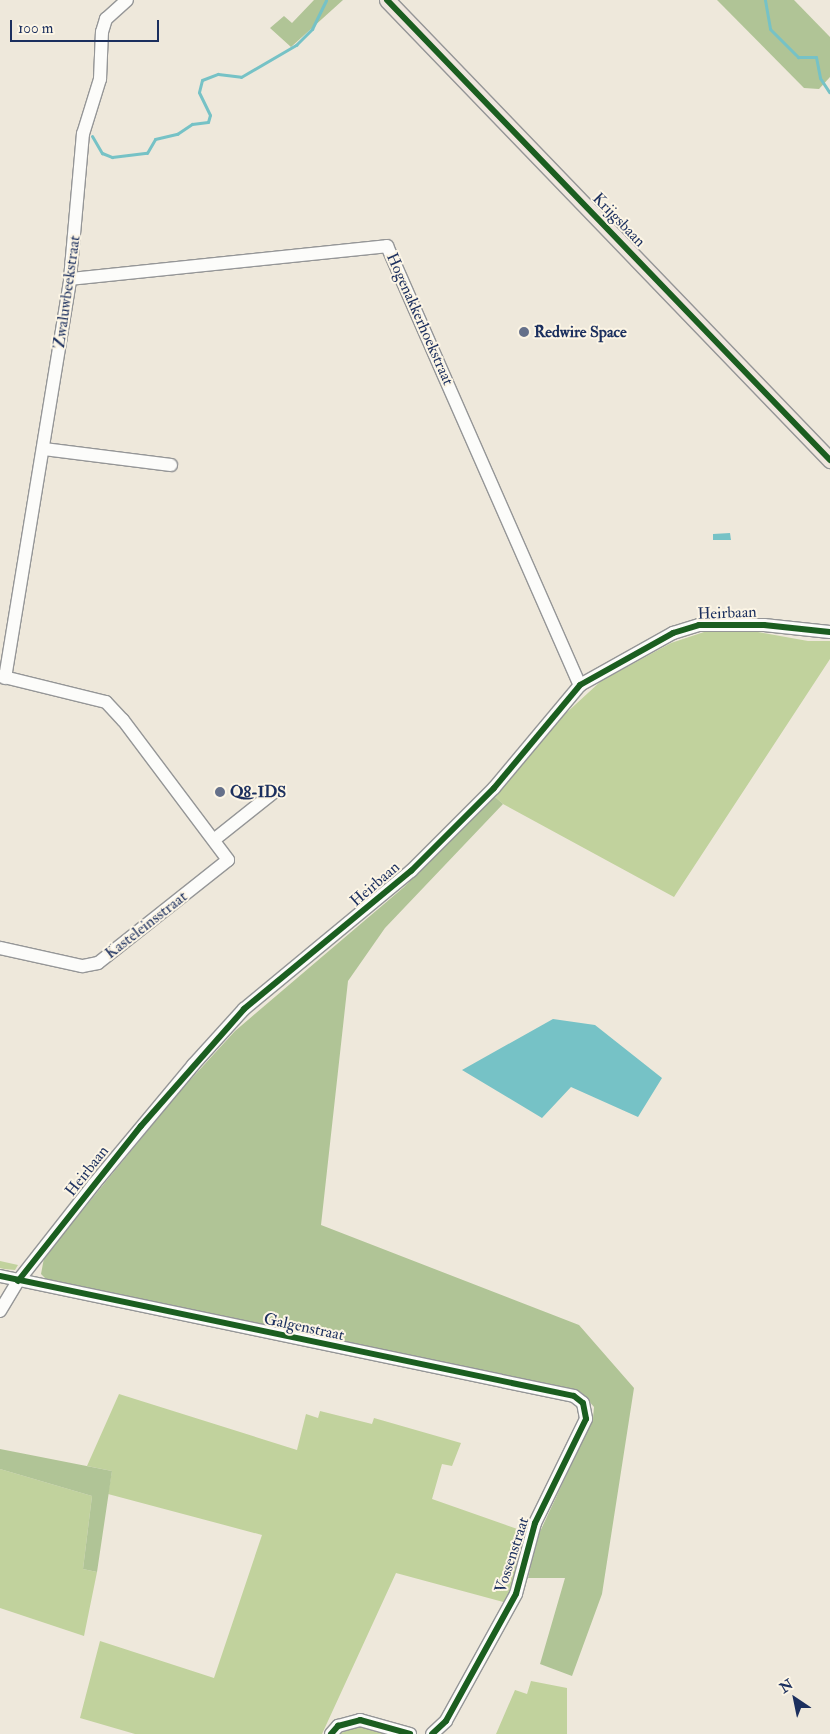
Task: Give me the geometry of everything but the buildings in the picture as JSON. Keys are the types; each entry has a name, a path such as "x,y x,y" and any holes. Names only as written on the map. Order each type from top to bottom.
{"main road":[{"name":"Krijgsbaan","path":"387,0 830,460"}],"street":[{"name":"Zwaluwbeekstraat","path":"3,677 44,449 70,279 83,134 100,79 102,32 106,19 127,0"},
{"name":"Hogenakkerhoekstraat","path":"70,279 387,246 580,685"},
{"path":"44,449 170,465"},
{"name":"Heirbaan","path":"18,1281 141,1126 244,1009 411,871 494,788 580,685 673,633 699,624 764,625 830,632"},
{"name":"Kasteleinsstraat","path":"0,948 82,966 98,963 228,860 215,839 106,702 3,677"},
{"path":"215,839 274,792"},
{"path":"0,1276 18,1281 0,1311"},
{"name":"Galgenstraat","path":"18,1281 574,1396 583,1403"},
{"name":"Vossenstraat","path":"432,1734 446,1721 516,1594 535,1523 586,1419 583,1403"},
{"path":"331,1734 338,1726 360,1720 410,1734"}],"green space":[{"path":"314,0 343,0 291,47 270,28 284,16 292,23"},
{"path":"717,0 794,0 830,37 830,77 819,89 804,88"},
{"path":"704,632 758,632 808,641 830,641 830,659 674,897 503,804 494,796 564,715 601,681 671,643"},
{"path":"494,796 503,804 385,928 348,981 321,1225 579,1325 634,1388 602,1594 572,1676 540,1664 565,1578 528,1578 537,1538 593,1418 594,1407 582,1393 46,1279 41,1274 44,1258 54,1245 180,1091 235,1031 404,887"},
{"path":"0,1261 18,1265 15,1270 4,1269 0,1268"},
{"path":"119,1394 297,1450 306,1414 318,1418 320,1411 372,1424 374,1418 461,1443 452,1466 442,1464 432,1499 526,1532 518,1572 507,1603 396,1573 322,1734 135,1734 80,1718 100,1641 214,1678 262,1535 108,1494 112,1471 87,1466"},
{"path":"0,1449 112,1471 97,1572 83,1569 92,1496 0,1469"},
{"path":"0,1469 92,1496 83,1569 97,1572 84,1636 0,1608"},
{"path":"531,1681 567,1688 567,1734 496,1734 515,1690 527,1694"},
{"path":"359,1725 392,1734 339,1734"}],"water":[{"path":"730,533 731,540 713,540 713,534"},
{"path":"553,1019 595,1025 662,1078 638,1117 571,1087 542,1118 462,1070"}],"waterway":[{"path":"92,136 102,153 112,157 147,153 155,139 177,134 192,124 208,122 210,115 199,92 202,80 218,74 241,77 296,45 312,29 326,0"},
{"path":"765,0 770,29 798,57 816,57 820,78 829,92"}],"cycle path":[{"path":"387,0 830,460"},
{"path":"18,1281 141,1126 244,1009 411,871 494,788 580,685 673,633 699,625 764,625 830,632"},
{"path":"0,1276 574,1396 583,1403 586,1419 535,1523 516,1594 446,1721 432,1734"},
{"path":"331,1734 338,1726 360,1720 410,1734"}],"place":[{"name":"Redwire Space","path":"524,332"},
{"name":"Q8-IDS","path":"220,792"}]}
